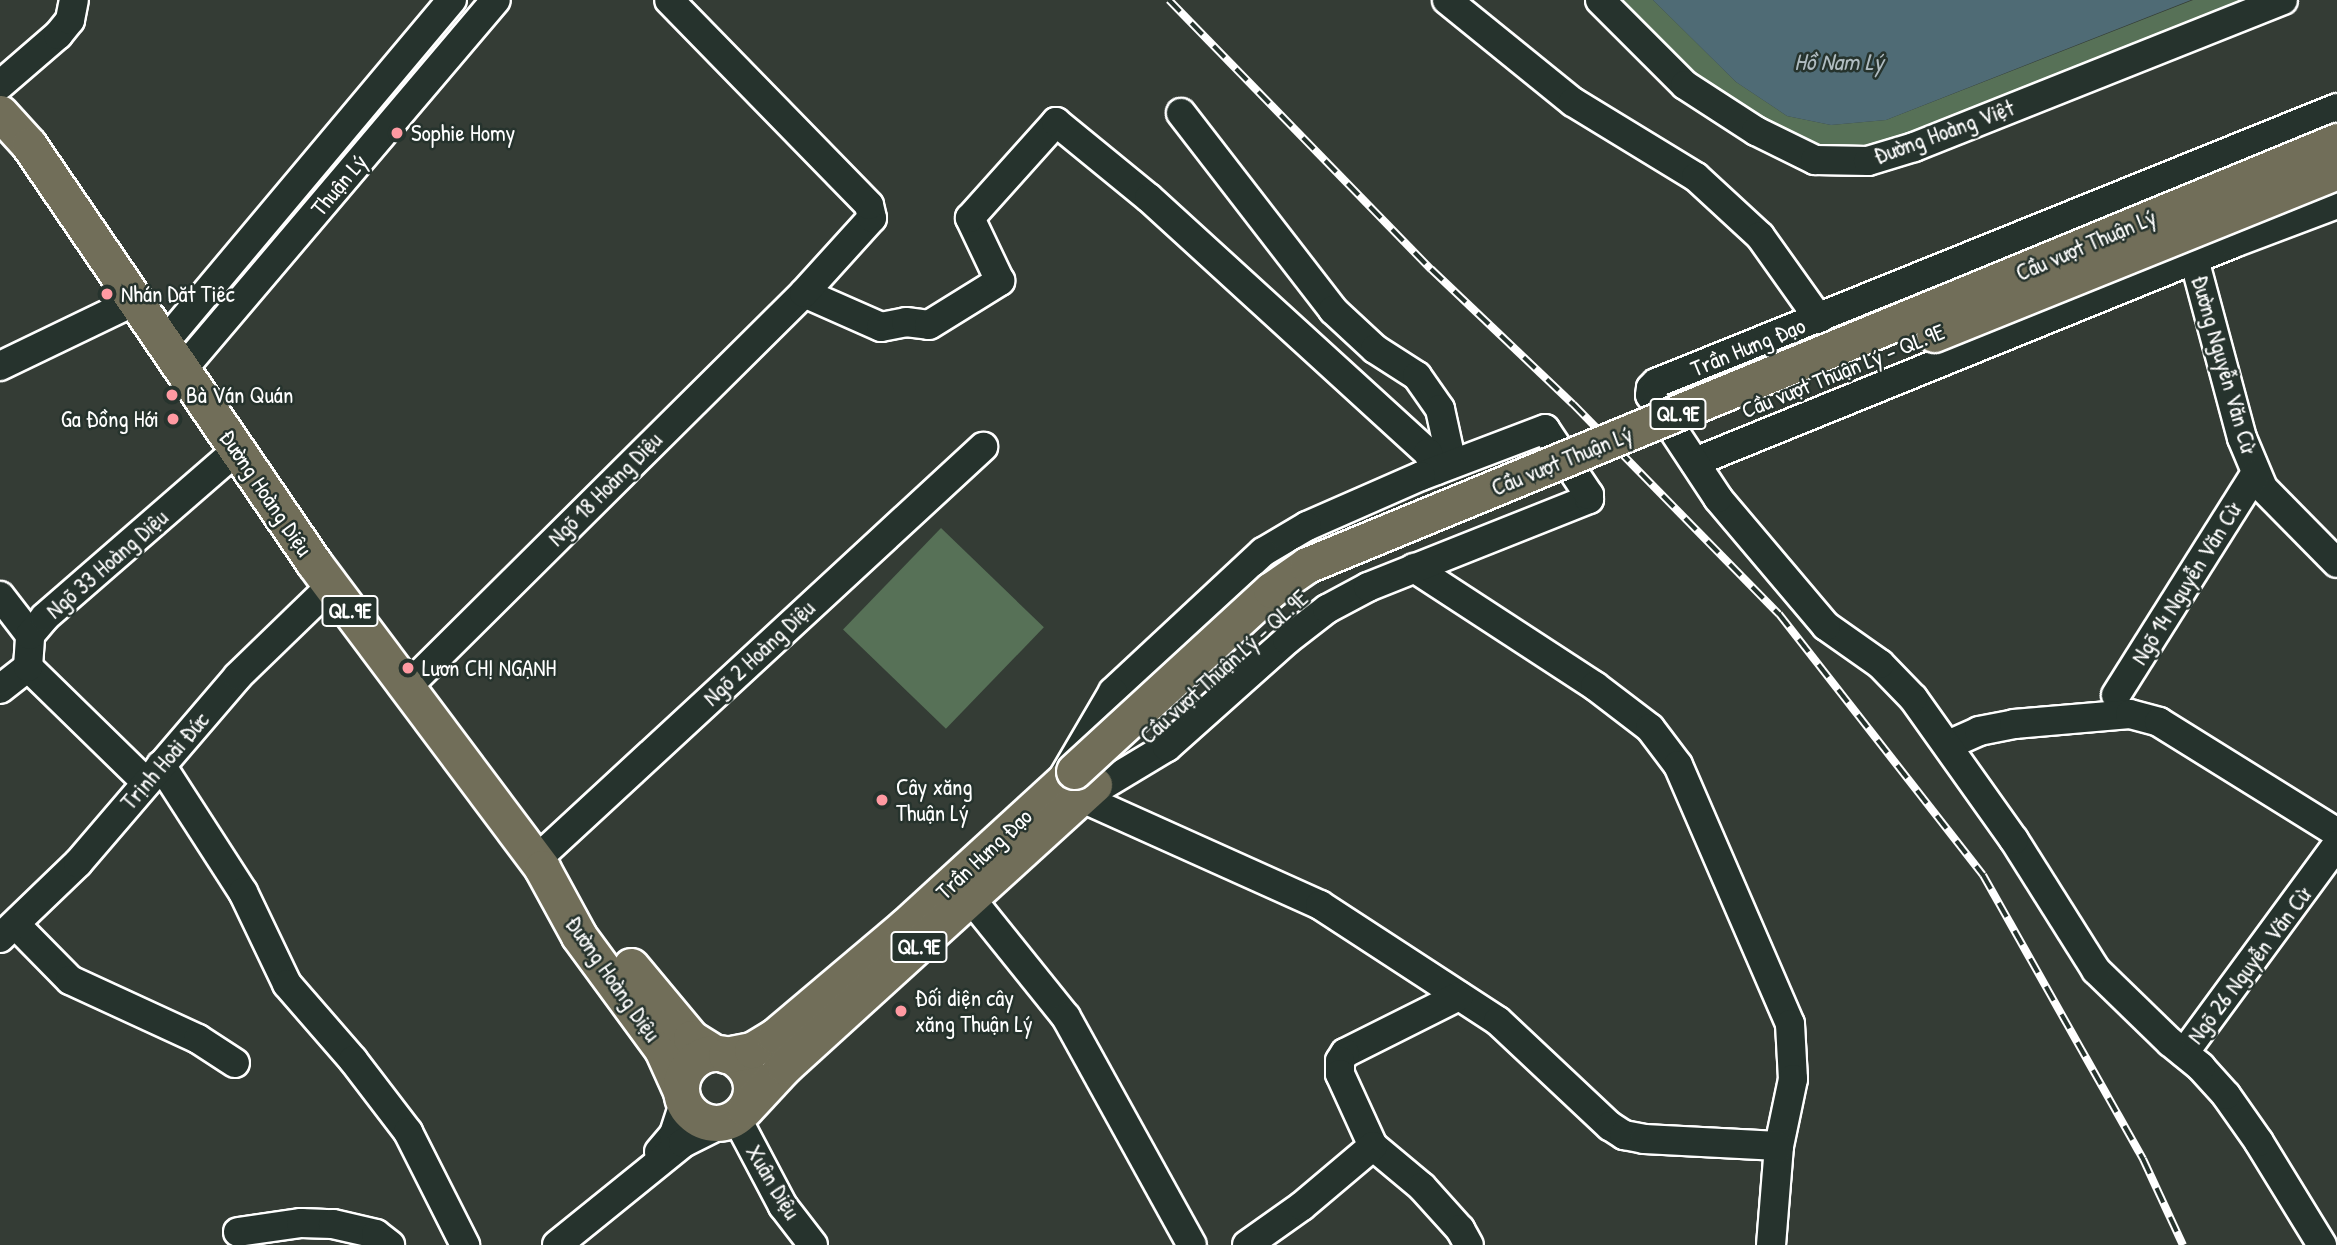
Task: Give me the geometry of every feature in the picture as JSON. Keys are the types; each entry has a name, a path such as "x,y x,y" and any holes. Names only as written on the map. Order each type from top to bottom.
{"main road":[{"name":"Đường Hoàng Diệu","path":"0,113 29,145 331,586 539,864 579,936 663,1049 683,1097"},
{"name":"Cầu vượt Thuận Lý","path":"1077,785 1271,590 1307,565 2337,141"},
{"name":"Cầu vượt Thuận Lý - QL.9E","path":"1077,785 1293,599 1312,587 2337,171"},
{"name":"QL.9E","path":"735,1116 785,1066 971,899 1077,785"},
{"name":"Trần Hưng Đạo","path":"720,1054 752,1050 775,1036 1077,785"},
{"name":"Đường Hoàng Diệu","path":"539,864 598,923 691,1038 720,1054"},
{"path":"720,1054 736,1059 749,1077 750,1098 735,1116 701,1120 683,1097 682,1079 694,1061 720,1054"}],"street":[{"path":"0,85 58,35 70,20 74,0"},
{"name":"Thuận Lý","path":"173,356 452,0"},
{"name":"Thuận Lý","path":"173,356 496,0"},
{"name":"Ngõ 18 Hoàng Diệu","path":"407,687 804,293 872,218 869,205 669,0"},
{"path":"1447,0 1573,102 1696,177 1760,236 1819,319"},
{"name":"Đường Hoàng Việt","path":"1600,0 1685,85 1756,131 1815,160 1868,161 1914,147 2283,0"},
{"name":"Trần Hưng Đạo","path":"1695,463 1653,404 1651,388 2337,108"},
{"path":"1181,113 1333,310 1376,349 1418,376 1440,409 1444,467"},
{"path":"804,293 881,327 906,322 929,325 1000,281 970,219 1056,122 1149,198 1444,467"},
{"path":"2322,1245 2246,1123 2201,1067 2096,970 2014,840 1913,698 1880,664 1826,626 1718,498 1695,463 2194,259 2337,204"},
{"name":"Đường Nguyễn Văn Cừ","path":"2194,259 2242,438 2256,473 2271,497 2337,563"},
{"path":"0,366 135,301"},
{"path":"1545,429 1590,497 1368,587 1327,609 1287,640 1167,747 1077,785 1113,692 1263,552 1307,526 1444,467 1545,429"},
{"name":"Ngõ 2 Hoàng Diệu","path":"539,864 983,447"},
{"name":"Ngõ 33 Hoàng Diệu","path":"28,667 30,635 45,617 237,450"},
{"name":"Ngõ 14 Nguyễn Văn Cừ","path":"2116,695 2256,473"},
{"path":"1414,568 1595,686 1650,728 1678,765 1790,1024 1793,1079 1779,1146 1771,1245"},
{"name":"Trịnh Hoài Đức","path":"8,932 78,863 238,676 331,586"},
{"path":"0,596 30,635"},
{"path":"0,688 28,667 153,774 243,892 287,984 354,1060 408,1132 465,1245"},
{"path":"1948,745 1979,731 2014,724 2130,714 2159,722 2335,850"},
{"path":"1077,785 1320,905 1519,1038 1610,1126 1624,1135 1644,1139 1779,1146"},
{"name":"Ngõ 26 Nguyễn Văn Cừ","path":"2184,1053 2335,850"},
{"path":"971,899 1066,1017 1192,1245"},
{"path":"8,932 71,980 188,1034 236,1063"},
{"path":"1459,996 1345,1053 1340,1061 1340,1074 1373,1146 1422,1187 1460,1229 1469,1245"},
{"path":"637,1178 674,1134 683,1097"},
{"path":"557,1245 683,1143 735,1116"},
{"name":"Xuân Diệu","path":"735,1116 783,1206 813,1245"},
{"path":"1247,1245 1303,1206 1373,1146"},
{"path":"238,1232 301,1223 333,1224 376,1234 390,1245"}],"green space":[{"path":"1618,0 1653,0 1736,82 1787,116 1831,125 1886,120 2193,0 2248,0 1920,131 1861,151 1827,151 1744,114 1690,73"},
{"path":"941,528 1044,627 946,729 843,629"}],"water":[{"name":"Hồ Nam Lý","path":"1653,0 2191,0 1886,120 1831,125 1787,116 1736,82"}],"railway":[{"path":"1169,0 1431,269 1573,404 1779,614 1983,875 2143,1159 2183,1245"}],"place":[{"name":"Sophie Homy","path":"397,133"},
{"name":"Nhán Dăt Tiêc","path":"107,294"},
{"name":"Bà Ván Quán","path":"172,395"},
{"name":"Ga Đồng Hới","path":"173,419"},
{"name":"Lươn CHỊ NGẠNH","path":"408,668"},
{"name":"Cây xăng Thuận Lý","path":"882,800"},
{"name":"Đối diện cây xăng Thuận Lý","path":"901,1011"}]}
